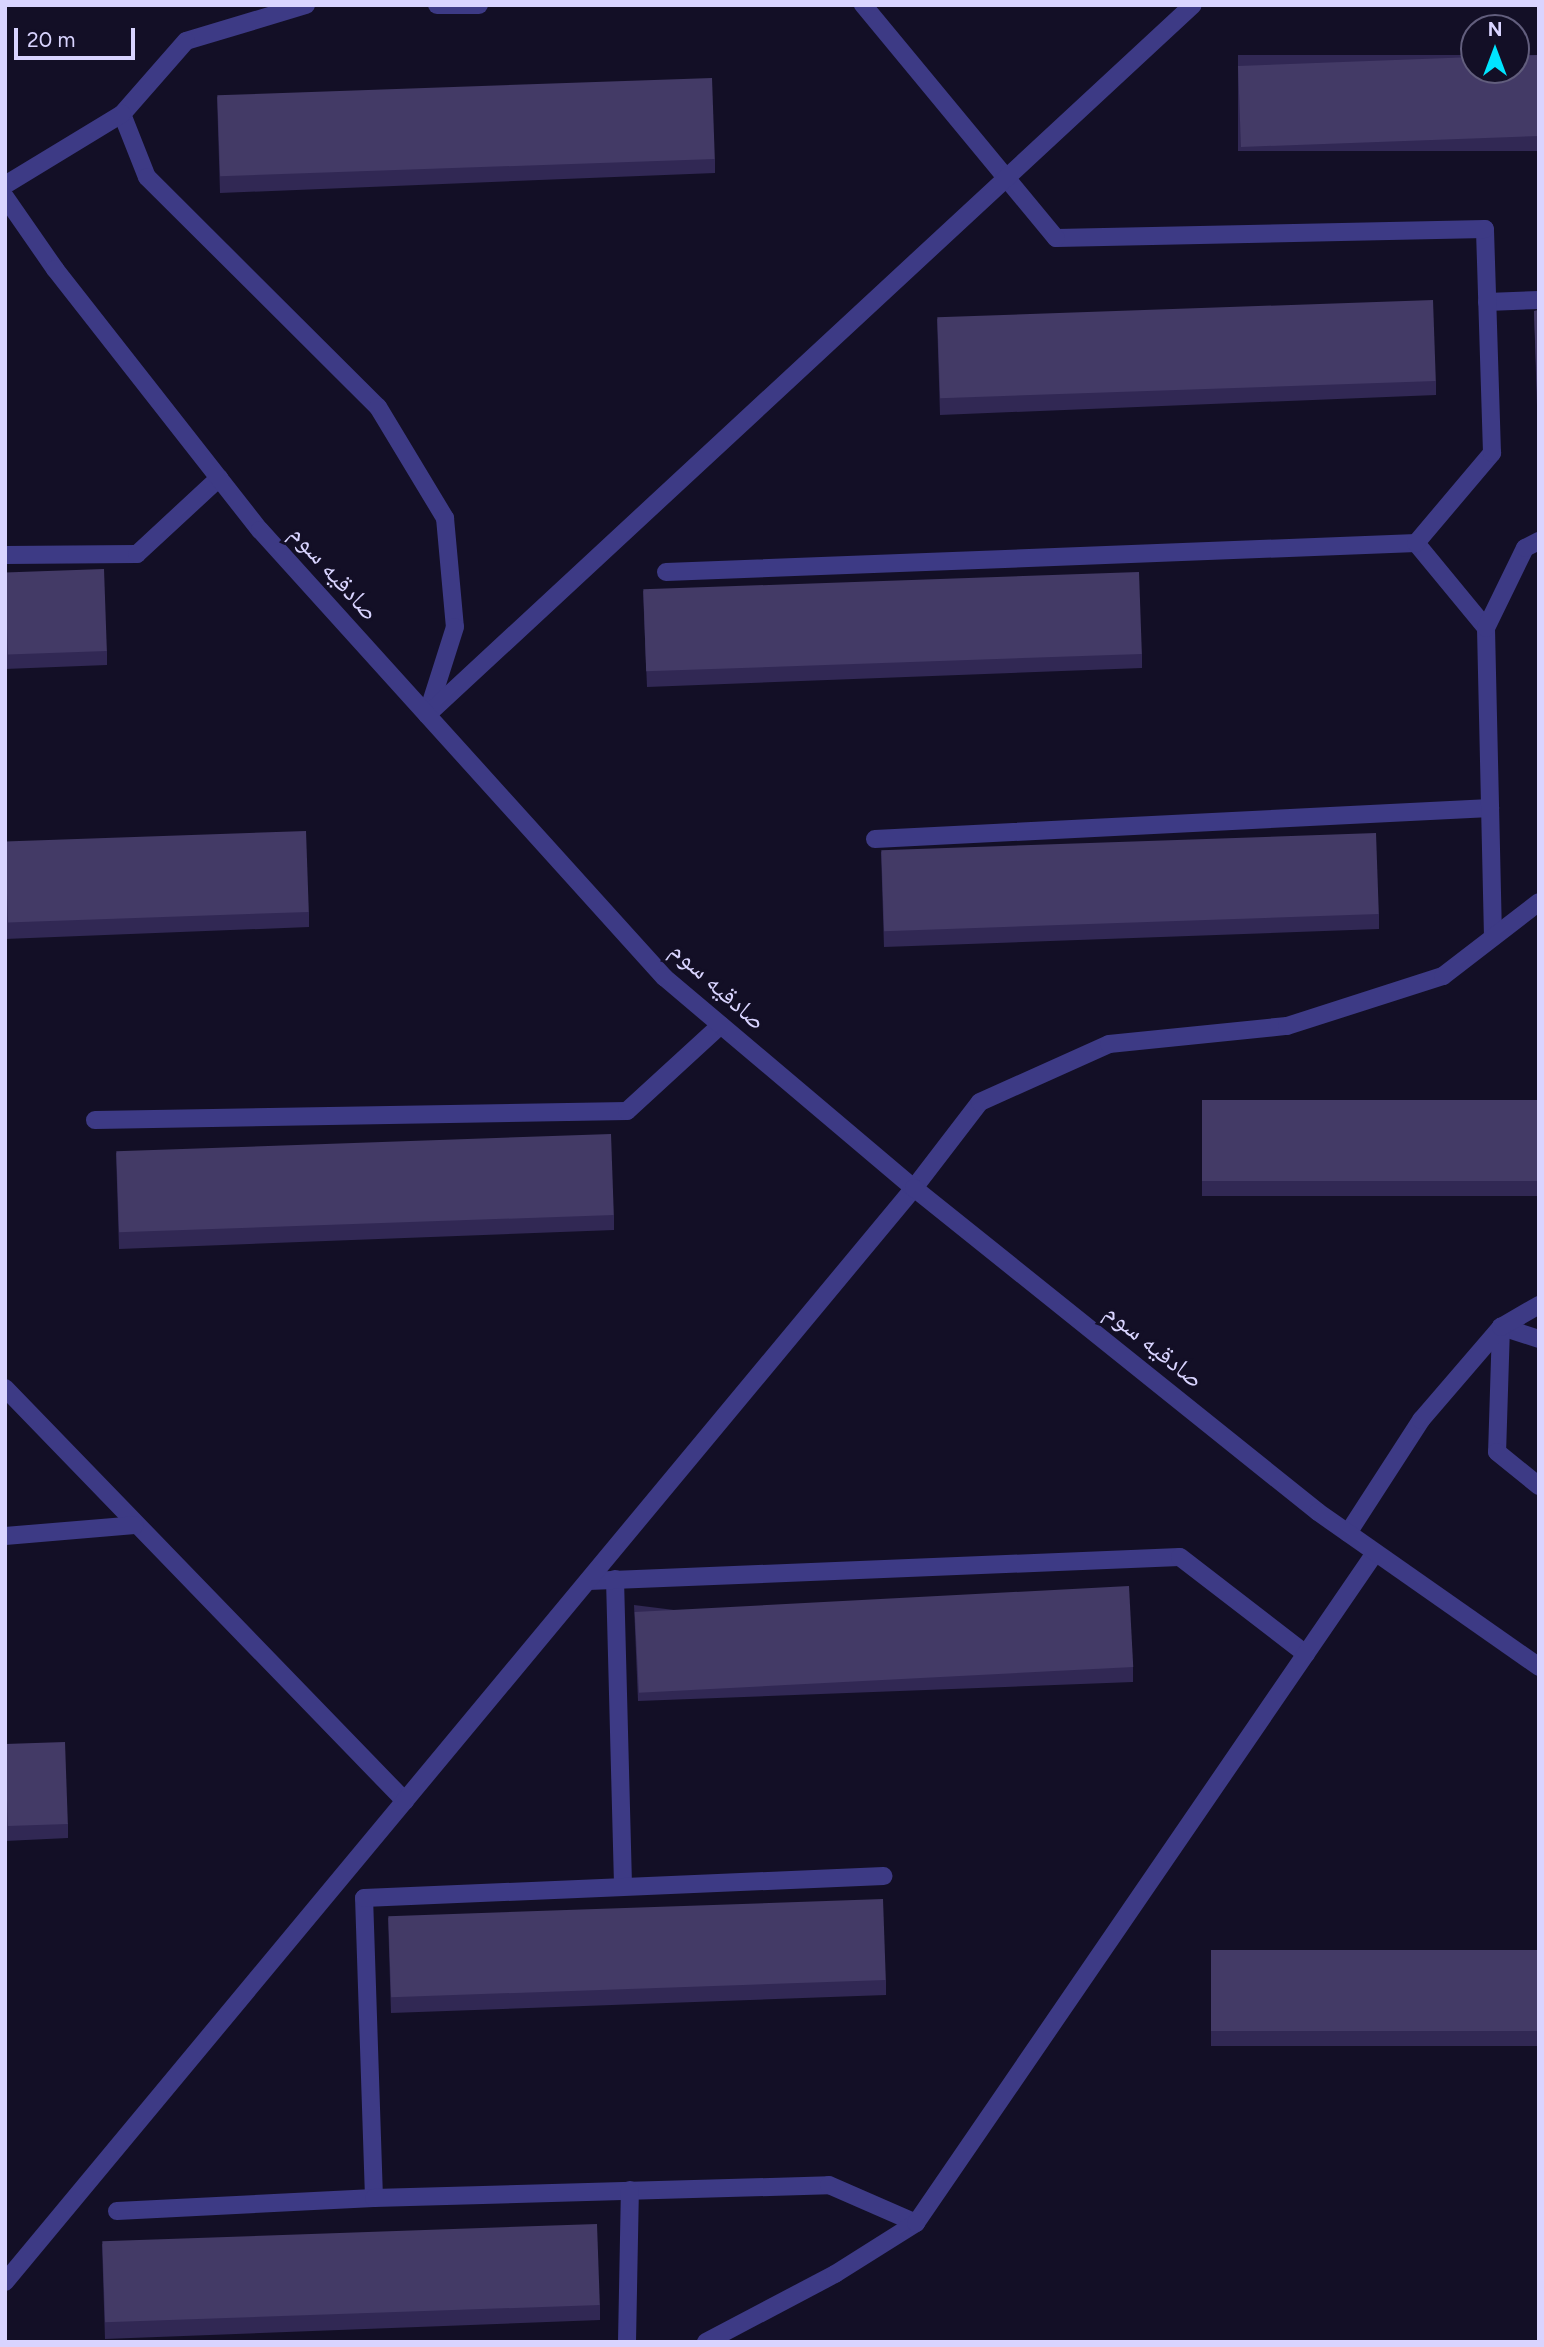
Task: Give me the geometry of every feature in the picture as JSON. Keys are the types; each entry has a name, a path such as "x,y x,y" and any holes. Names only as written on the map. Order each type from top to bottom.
{"street":[{"path":"5,185 122,114 186,41 306,5"},
{"path":"437,5 479,5"},
{"path":"666,572 1416,543 1492,453 1485,229 1056,238 863,5"},
{"path":"427,715 1193,5"},
{"path":"122,114 147,177 377,407 445,518 455,626 427,715"},
{"name":"صادقیه سوم","path":"5,197 55,269 219,478 427,715 664,977 914,1188 1348,1533 1539,1667"},
{"path":"1488,302 1539,300"},
{"path":"5,555 137,554 219,478"},
{"path":"1493,937 1486,628 1525,548 1539,541"},
{"path":"1416,543 1486,628"},
{"path":"875,839 1490,808"},
{"path":"5,2282 914,1188 980,1102 1108,1044 1287,1026 1443,976 1539,902"},
{"path":"95,1120 627,1111 721,1025"},
{"path":"1348,1533 1421,1420 1501,1327 1539,1305"},
{"path":"1501,1327 1539,1339"},
{"path":"1501,1327 1497,1452 1539,1486"},
{"path":"5,1388 405,1801"},
{"path":"5,1536 135,1525"},
{"path":"706,2342 835,2274 916,2223 1375,1553"},
{"path":"588,1581 1180,1557 1306,1654"},
{"path":"615,1579 623,1886"},
{"path":"374,2198 364,1898 884,1876"},
{"path":"117,2211 374,2198 829,2185 916,2223"},
{"path":"627,2342 630,2190"}],"building":[{"path":"1530,55 1539,55 1539,136 1241,147 1238,66 1460,58 1460,84 1530,84"},
{"path":"712,78 715,159 220,176 217,95"},
{"path":"1433,300 1436,381 940,398 937,317"},
{"path":"1539,310 1539,392 1537,392 1534,311"},
{"path":"104,569 107,651 8,654 5,572"},
{"path":"1139,572 1142,654 646,671 643,589"},
{"path":"306,831 309,912 8,922 5,842"},
{"path":"1376,833 1379,914 884,931 881,850"},
{"path":"1202,1100 1539,1100 1539,1181 1202,1181"},
{"path":"611,1134 614,1215 119,1232 116,1151"},
{"path":"1129,1586 1133,1667 639,1693 635,1612"},
{"path":"65,1742 68,1824 8,1826 5,1744"},
{"path":"883,1899 886,1980 391,1997 388,1916"},
{"path":"1211,1950 1539,1950 1539,2031 1211,2031"},
{"path":"597,2224 600,2305 105,2322 102,2241"}]}
